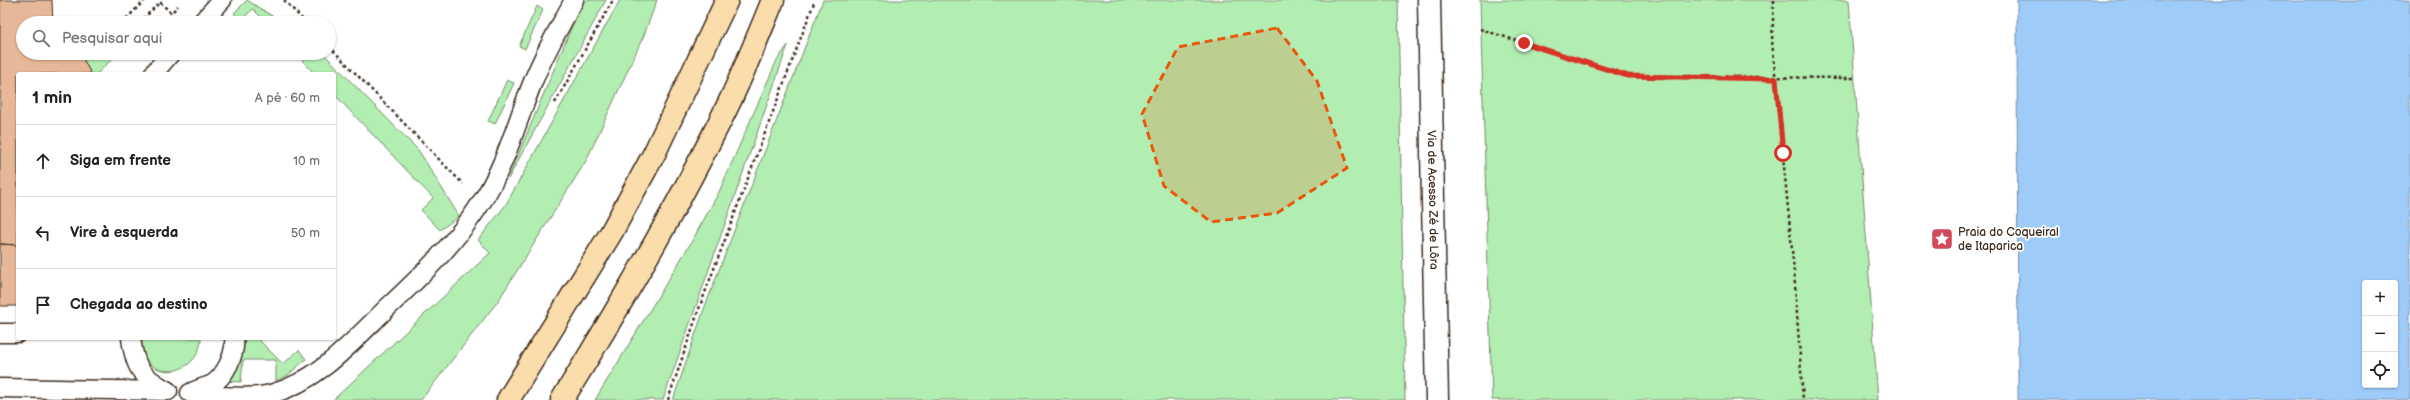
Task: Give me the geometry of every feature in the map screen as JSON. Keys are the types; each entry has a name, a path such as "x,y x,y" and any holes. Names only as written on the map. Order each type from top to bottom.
{"main road":[{"path":"508,400 611,233 654,154 727,0"},
{"path":"562,400 654,246 692,176 730,101 773,0"},
{"path":"502,400 523,375"}],"street":[{"name":"Via de Acesso Zé de Lôra","path":"1430,0 1436,400"}],"lane":[{"path":"207,16 222,0"},
{"path":"234,340 235,344 228,367 212,384 190,393 240,398 270,395 298,385 333,361 444,254 482,203 511,145 532,82 574,0"},
{"path":"155,72 166,60"},
{"path":"0,333 16,333"},
{"path":"0,388 168,391 147,379 134,360 131,340"}],"path":[{"path":"129,16 145,0"},
{"path":"284,0 299,16"},
{"path":"668,400 700,306 815,0"},
{"path":"1774,0 1772,41 1794,271 1803,400"},
{"path":"146,16 160,2 171,13 180,4"},
{"path":"1480,29 1628,76 1776,79 1854,78"},
{"path":"336,53 482,203"}],"highlighted area":[{"path":"1277,28 1317,81 1347,168 1277,213 1211,222 1164,186 1142,114 1178,47"}],"green space":[{"path":"247,0 272,16 260,16 253,9 245,16 236,16 234,13"},
{"path":"583,0 606,0 508,179"},
{"path":"620,0 657,0 644,35 586,161 498,301 421,400 333,400 490,253 478,240 505,206"},
{"path":"823,0 1398,0 1405,400 673,400 704,309"},
{"path":"1480,0 1849,0 1878,400 1492,400"},
{"path":"537,6 543,10 525,49 519,46"},
{"path":"788,45 663,400 595,400 692,241 719,192 777,60"},
{"path":"83,60 111,60 99,72 90,72"},
{"path":"302,60 330,60 419,151 459,216 440,230 421,210 433,198 336,96 336,72 313,72"},
{"path":"507,80 514,83 495,124 488,121"},
{"path":"139,340 201,340 195,357 189,364 173,371 154,367 146,361"},
{"path":"237,340 259,340 283,364 299,350 306,359 288,375 276,381 276,360 243,360 241,382 227,381"}],"water":[{"path":"2017,0 2410,0 2410,400 2018,400"}],"building":[{"path":"0,0 52,0 53,16 16,16 16,60 84,60 90,72 16,72 16,245 0,244"},
{"path":"0,244 16,245 16,306 0,306"}],"place":[{"name":"Praia do Coqueiral de Itaparica","path":"1942,239"}],"route":[{"path":"1524,43 1628,76 1776,79 1783,153"}]}
